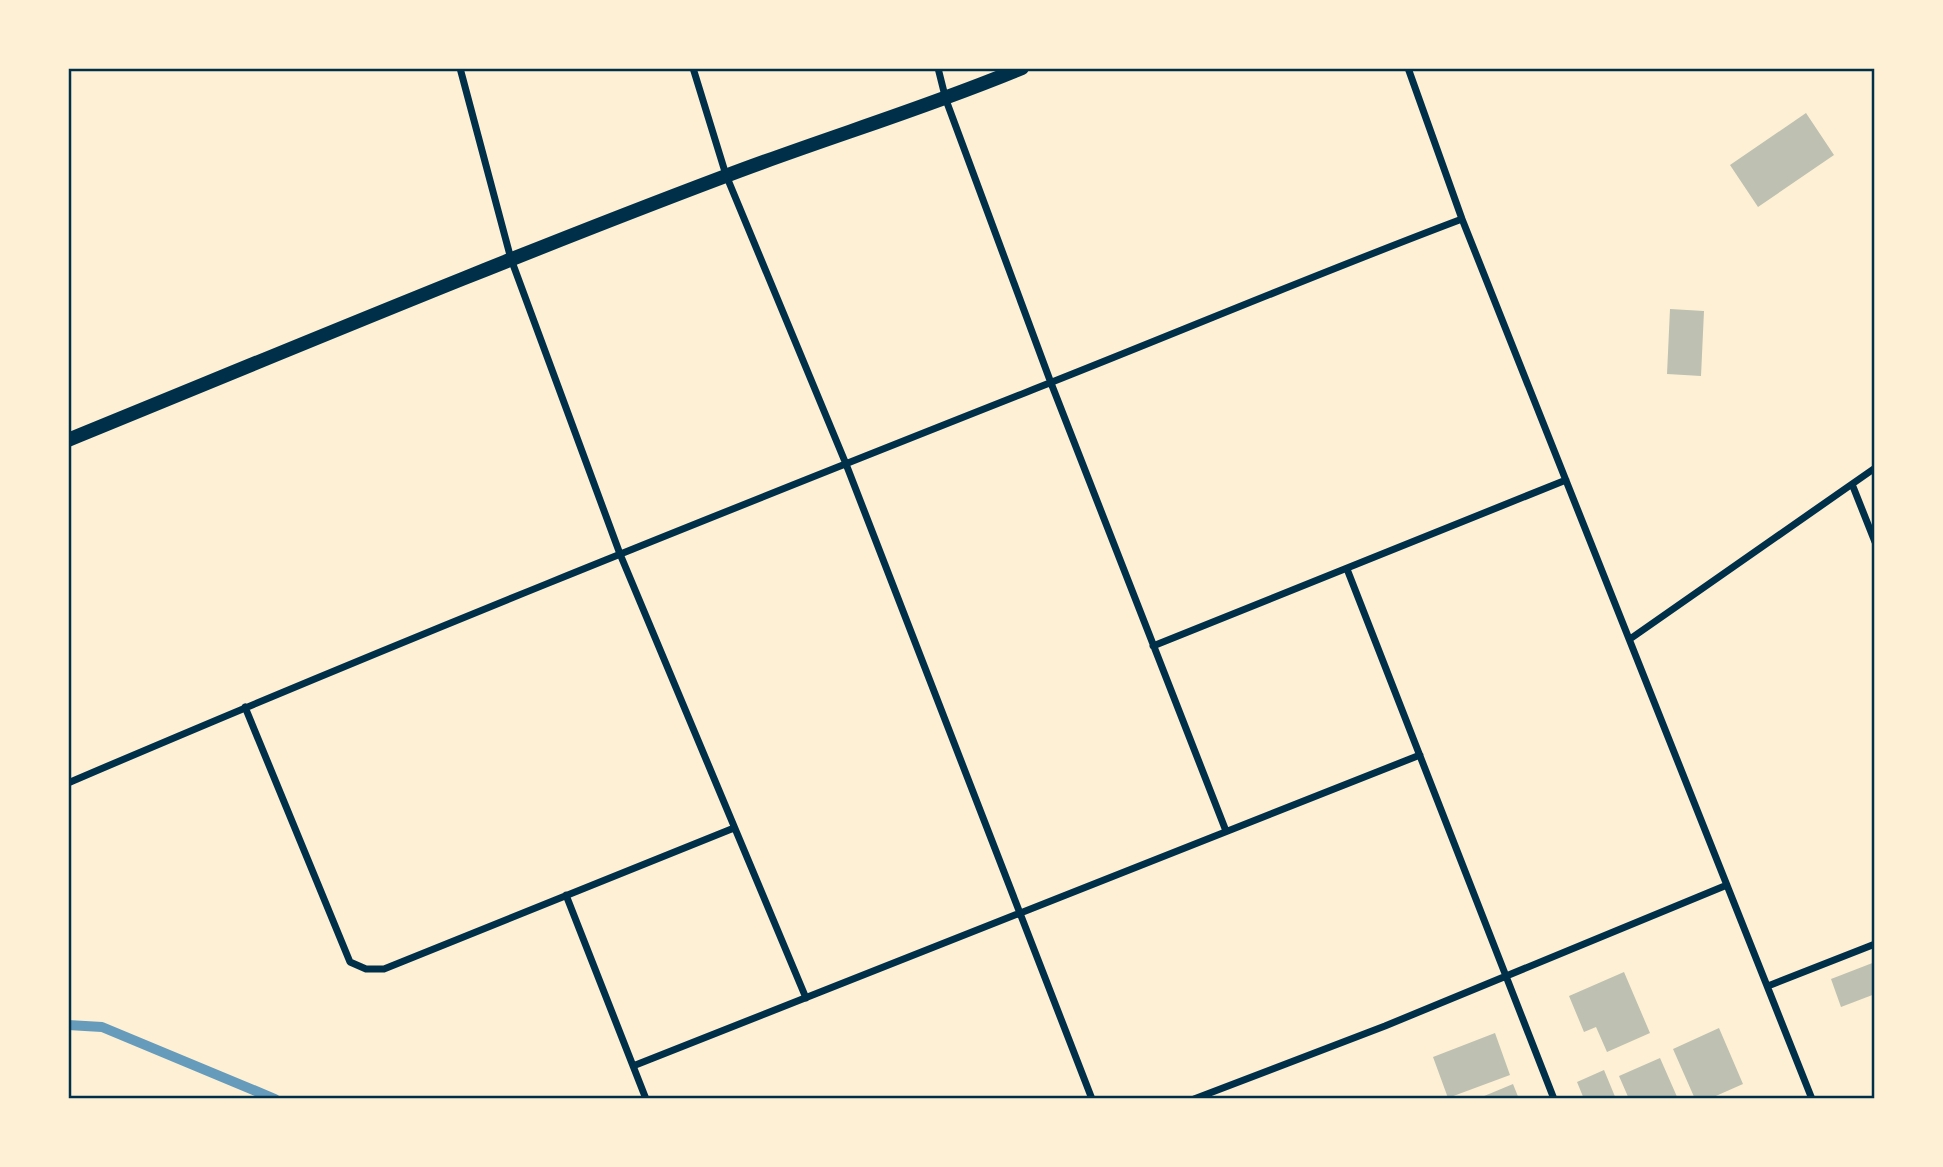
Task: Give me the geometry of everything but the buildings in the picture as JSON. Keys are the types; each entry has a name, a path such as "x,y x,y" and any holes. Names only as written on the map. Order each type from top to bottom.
{"main road":[{"path":"68,440 511,258 726,175 946,100 1022,68"}],"street":[{"path":"460,68 511,258 620,554 806,998"},
{"path":"693,68 726,175 846,464 1092,1099"},
{"path":"938,68 946,100 1051,383 1226,831"},
{"path":"1408,68 1462,219 1812,1099"},
{"path":"68,783 245,707 620,554 1051,383 1283,286 1462,219"},
{"path":"1630,639 1875,468"},
{"path":"1153,646 1566,480"},
{"path":"1852,484 1875,542"},
{"path":"1347,569 1554,1099"},
{"path":"245,707 350,962 366,968 384,969 734,828"},
{"path":"633,1066 1420,755"},
{"path":"1194,1099 1385,1026 1727,885"},
{"path":"566,895 646,1099"},
{"path":"1768,986 1875,944"}],"waterway":[{"path":"68,1025 102,1027 275,1099"}]}
